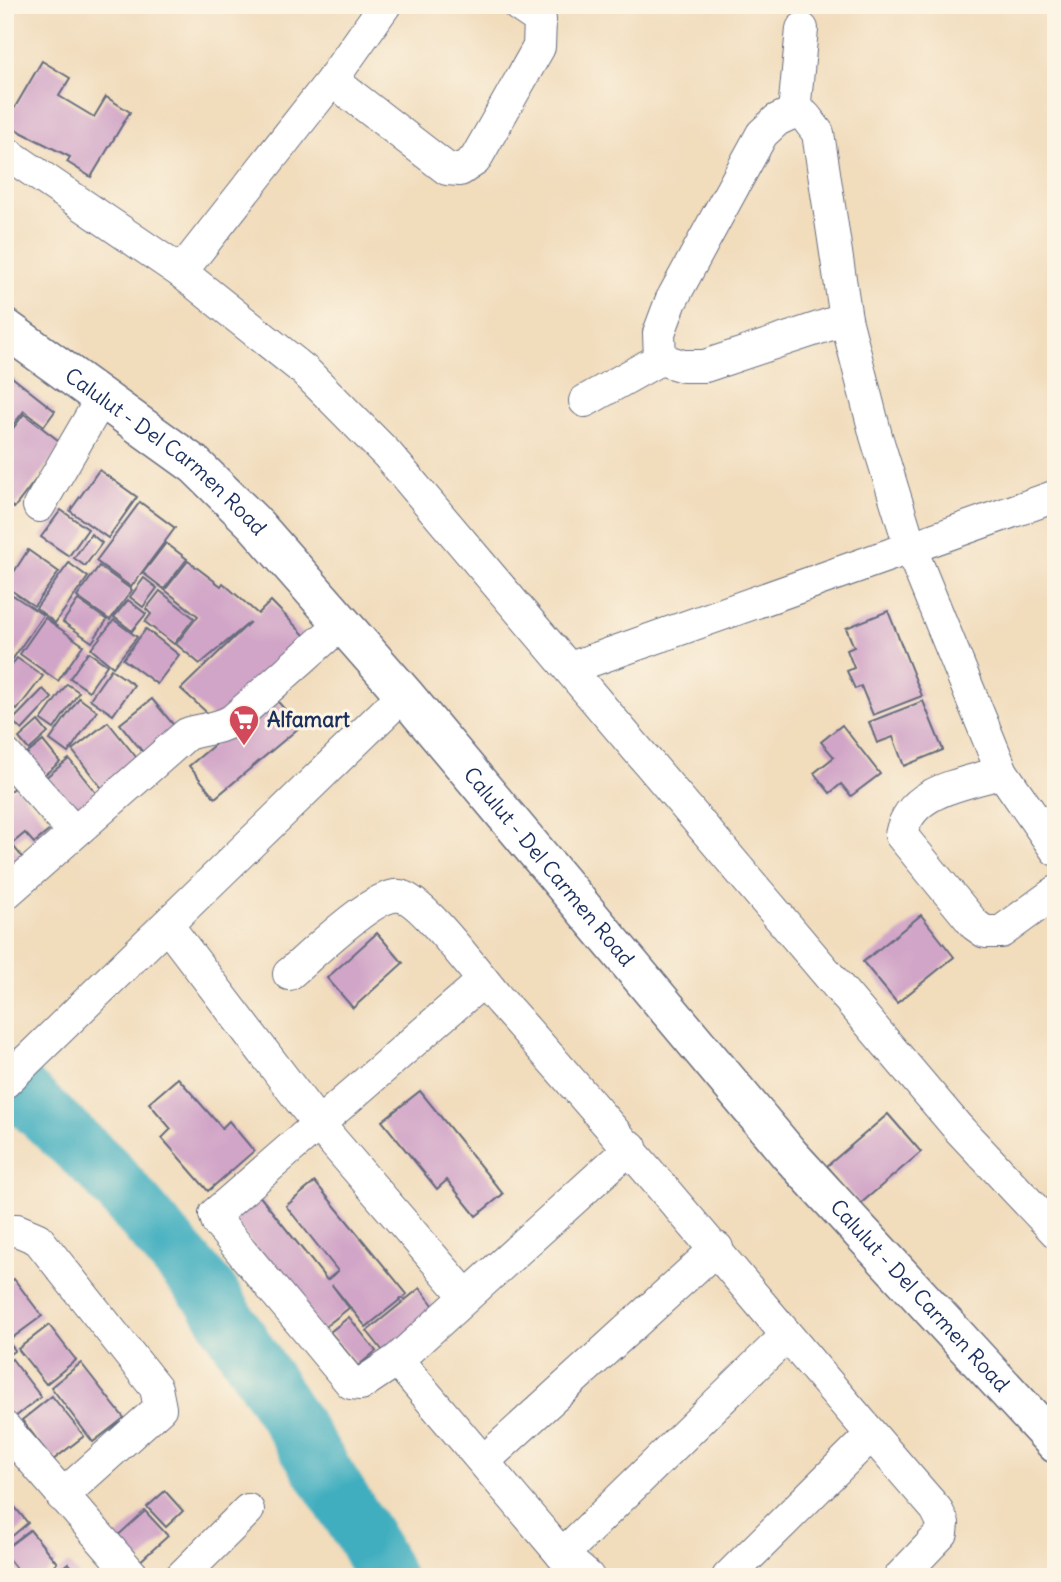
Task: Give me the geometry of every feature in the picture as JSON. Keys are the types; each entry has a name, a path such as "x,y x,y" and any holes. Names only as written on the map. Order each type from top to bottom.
{"main road":[{"name":"Calulut - Del Carmen Road","path":"5,328 103,396 195,466 254,523 404,694 789,1154 1056,1444"}],"street":[{"path":"181,272 332,80 385,5"},
{"path":"332,80 447,169 460,170 475,160 539,47 541,20 518,5"},
{"path":"794,112 802,29"},
{"path":"660,359 659,333 671,301 762,134 777,120 794,112 805,117 818,133 846,319 876,436 911,549 1002,772 1056,850"},
{"path":"5,152 181,272 305,371 369,435 570,668 958,1128 1056,1232"},
{"path":"586,401 660,359 683,366 705,366 846,319"},
{"path":"39,506 103,396"},
{"path":"570,668 1056,496"},
{"path":"5,894 73,831 187,734 201,729 218,730 233,720 342,623"},
{"path":"5,1082 44,1048 404,694"},
{"path":"5,754 73,831"},
{"path":"1002,772 920,799 904,817 901,835 975,925 985,932 1001,932 1056,892"},
{"path":"289,974 377,901 399,896 419,905 631,1147 717,1248 786,1336 936,1509 943,1523 942,1533 900,1577"},
{"path":"167,925 320,1125 465,1295"},
{"path":"483,981 215,1214 218,1223 351,1383 361,1384 397,1360 465,1295 631,1147"},
{"path":"5,1231 17,1230 38,1239 156,1388 160,1408 62,1496"},
{"path":"484,1461 717,1248"},
{"path":"562,1555 786,1336"},
{"path":"397,1360 562,1555 588,1577"},
{"path":"5,1428 134,1577"},
{"path":"728,1577 871,1435"},
{"path":"181,1577 247,1510"}],"building":[{"path":"42,61 70,78 59,96 94,117 106,97 130,112 91,177 67,162 70,157 5,124"},
{"path":"12,377 55,411 44,426 24,411 5,435 5,386"},
{"path":"24,414 63,444 14,508 5,501 5,439"},
{"path":"99,470 137,497 108,538 70,511"},
{"path":"140,502 175,528 131,587 96,561"},
{"path":"61,510 88,529 69,556 41,537"},
{"path":"91,534 102,543 85,566 74,558"},
{"path":"166,543 187,559 164,589 143,573"},
{"path":"28,550 59,572 34,606 5,586"},
{"path":"188,561 221,586 223,583 258,614 271,601 309,640 215,720 181,689 250,622 200,664 176,644 198,616 165,590"},
{"path":"69,563 88,577 55,623 36,608"},
{"path":"99,566 132,590 110,620 77,597"},
{"path":"144,578 157,588 143,607 130,597"},
{"path":"5,590 43,615 12,660 5,656"},
{"path":"160,591 194,618 174,644 145,622 151,614 146,609"},
{"path":"78,600 107,620 92,642 63,622"},
{"path":"128,600 146,614 132,631 114,617"},
{"path":"888,611 922,696 873,715 861,686 855,689 847,671 854,668 847,650 854,647 846,628"},
{"path":"45,618 83,645 58,681 20,654"},
{"path":"114,620 137,637 113,667 91,649"},
{"path":"146,629 179,655 157,684 123,659"},
{"path":"88,652 107,665 89,691 70,678"},
{"path":"17,658 43,676 17,710 5,701 5,674"},
{"path":"111,669 134,685 113,715 90,699"},
{"path":"67,684 79,692 54,729 41,720"},
{"path":"43,689 52,698 22,730 12,721"},
{"name":"Alfamart","path":"273,696 300,727 215,798 189,766"},
{"path":"79,698 97,711 68,753 50,740"},
{"path":"152,699 182,735 150,761 120,724"},
{"path":"923,701 943,750 904,766 893,737 877,743 869,722"},
{"path":"38,721 48,733 29,750 19,738"},
{"path":"108,722 144,767 108,796 72,750"},
{"path":"842,725 880,774 851,796 841,784 830,793 814,773 834,757 821,742"},
{"path":"43,741 60,762 38,780 21,759"},
{"path":"69,759 103,802 74,825 40,782"},
{"path":"16,786 51,829 34,843 25,833 14,842 5,831 5,795"},
{"path":"5,836 23,858 5,872"},
{"path":"921,915 954,957 897,1003 863,962"},
{"path":"377,933 403,963 353,1008 327,978"},
{"path":"178,1078 222,1128 229,1121 254,1151 208,1191 162,1138 171,1129 149,1103"},
{"path":"420,1091 503,1194 476,1216 447,1180 437,1189 382,1121"},
{"path":"888,1114 921,1152 860,1204 827,1166"},
{"path":"315,1182 407,1294 366,1327 332,1285 349,1308 321,1330 230,1216 258,1194 327,1280 338,1271 286,1206"},
{"path":"14,1279 42,1316 12,1338 5,1329 5,1286"},
{"path":"420,1288 440,1314 387,1356 367,1331"},
{"path":"349,1317 376,1351 358,1366 330,1332"},
{"path":"49,1325 76,1360 46,1384 18,1349"},
{"path":"5,1338 15,1350 5,1358"},
{"path":"12,1359 41,1397 11,1420 5,1412 5,1364"},
{"path":"81,1363 124,1418 93,1442 51,1387"},
{"path":"52,1396 84,1436 53,1460 22,1420"},
{"path":"165,1491 183,1511 166,1527 147,1507"},
{"path":"5,1495 28,1523 5,1542"},
{"path":"145,1511 168,1536 137,1564 114,1539"},
{"path":"30,1530 57,1563 41,1577 23,1577 5,1555 5,1549"},
{"path":"68,1563 80,1577 52,1577"}],"waterway":[{"path":"5,1078 104,1170 211,1295 365,1537 386,1577"}],"place":[{"name":"Alfamart","path":"244,747"}]}
